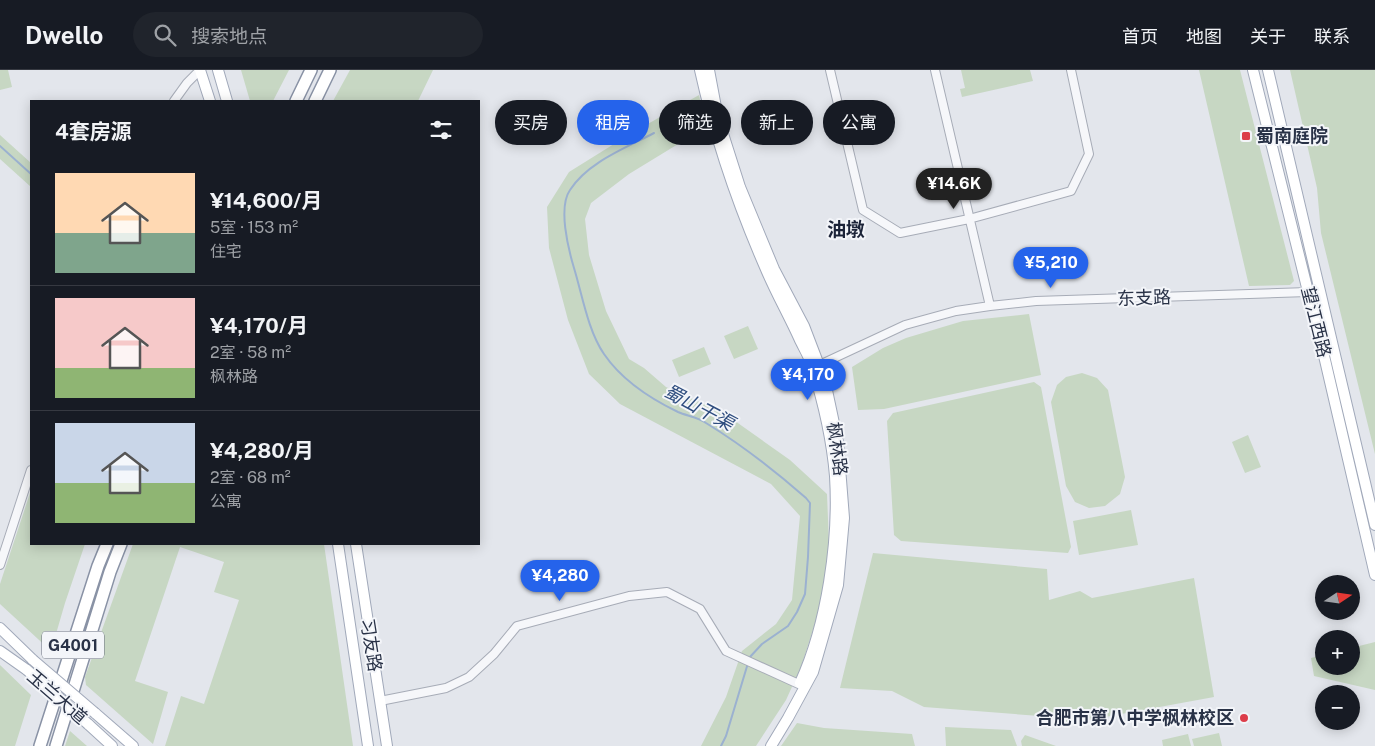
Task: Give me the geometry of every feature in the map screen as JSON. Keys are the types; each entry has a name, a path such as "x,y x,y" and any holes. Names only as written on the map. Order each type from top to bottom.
{"highway":[{"path":"296,100 311,70"},
{"path":"315,100 330,70"},
{"name":"G4001","path":"40,746 98,566 107,545"},
{"name":"G4001","path":"56,746 110,572 121,545"}],"main road":[{"path":"200,70 210,100"},
{"path":"218,70 227,100"},
{"name":"枫林路","path":"700,70 717,139 740,208 766,268 816,367"},
{"name":"枫林路","path":"709,70 718,118 740,187 774,269 804,326 816,367 834,476 835,528 826,603 802,686 771,746"},
{"name":"望江西路","path":"1253,70 1375,575"},
{"name":"望江西路","path":"1268,70 1375,525"},
{"name":"习友路","path":"338,545 368,746"},
{"name":"习友路","path":"356,545 387,746"},
{"name":"玉兰大道","path":"0,628 33,660 133,746"},
{"name":"玉兰大道","path":"0,651 27,670 112,746"},
{"name":"枫林路","path":"763,746 802,686"}],"street":[{"path":"175,100 187,83 200,70"},
{"path":"830,70 863,210 900,234 1071,192 1089,154 1071,70"},
{"path":"935,70 990,306"},
{"name":"东支路","path":"816,367 905,325 956,311 1036,301 1308,292"},
{"path":"0,565 30,473"},
{"path":"380,701 446,688 469,677 494,654 517,626 629,596 667,592 700,609 726,651 802,686"}],"green space":[{"path":"0,70 8,70 12,87 0,90"},
{"path":"241,70 289,70 274,100 250,100"},
{"path":"350,70 433,70 418,100 334,100"},
{"path":"961,70 1030,70 1033,81 962,97 960,89 965,88"},
{"path":"1199,70 1240,70 1294,281 1290,285 1249,286"},
{"path":"1290,70 1375,70 1375,454 1321,233 1317,188"},
{"path":"699,95 700,100 690,100"},
{"path":"659,118 659,145 677,145 629,174 591,203 585,219 589,255 606,311 629,359 644,368 666,387 704,404 735,421 790,460 827,494 829,544 821,605 801,667 786,700 756,746 701,746 726,697 742,651 776,624 792,600 800,516 771,484 620,404 589,374 568,320 549,248 547,207 569,172 612,145 649,145 649,123"},
{"path":"0,135 30,162 30,186 0,159"},
{"path":"1029,314 1041,375 884,409 858,410 852,367 883,348 906,338 963,321"},
{"path":"748,326 758,349 734,359 724,336"},
{"path":"704,347 711,364 679,377 672,360"},
{"path":"1082,373 1097,378 1108,390 1125,477 1120,494 1105,506 1089,508 1075,502 1066,486 1051,402 1057,385 1066,377"},
{"path":"1034,382 1041,387 1071,547 1068,553 901,541 894,535 887,421 893,413"},
{"path":"1248,435 1261,467 1245,473 1232,442"},
{"path":"30,493 30,545 85,545 51,651 0,604 0,584"},
{"path":"1131,510 1138,545 1079,555 1073,521"},
{"path":"133,545 324,545 353,746 165,746 181,696 204,704 239,600 214,592 224,562 180,547 135,681 168,692 153,744 86,685 85,677"},
{"path":"873,553 1047,569 1049,600 1080,591 1092,598 1194,578 1214,697 1067,724 1053,717 924,707 892,691 840,688"},
{"path":"1375,642 1375,690 1360,685 1314,676 1311,658 1315,657 1315,675 1360,675 1360,646"},
{"path":"0,665 31,695 15,746 0,746"},
{"path":"797,723 824,728 912,734 915,746 781,746"},
{"path":"945,727 1011,730 1017,746 946,746"},
{"path":"70,731 87,746 65,746"},
{"path":"1219,733 1222,746 1194,746 1192,739"},
{"path":"1188,734 1191,746 1163,746 1162,740"},
{"path":"1025,735 1056,746 1022,746 1021,741"}],"waterway":[{"name":"蜀山干渠","path":"654,133 608,157 587,171 578,180 566,197 565,228 572,260 594,335 604,354 619,372 647,395 678,412 703,421 732,440 758,458 810,503 805,594 788,626 762,644 749,658"},
{"path":"0,146 30,173"},
{"name":"蜀山干渠","path":"721,746 726,736 748,663"}],"place":[{"name":"蜀南庭院","path":"1246,136"},
{"name":"合肥市第八中学枫林校区","path":"1244,718"}],"district":[{"name":"油墩","path":"846,229"}]}
